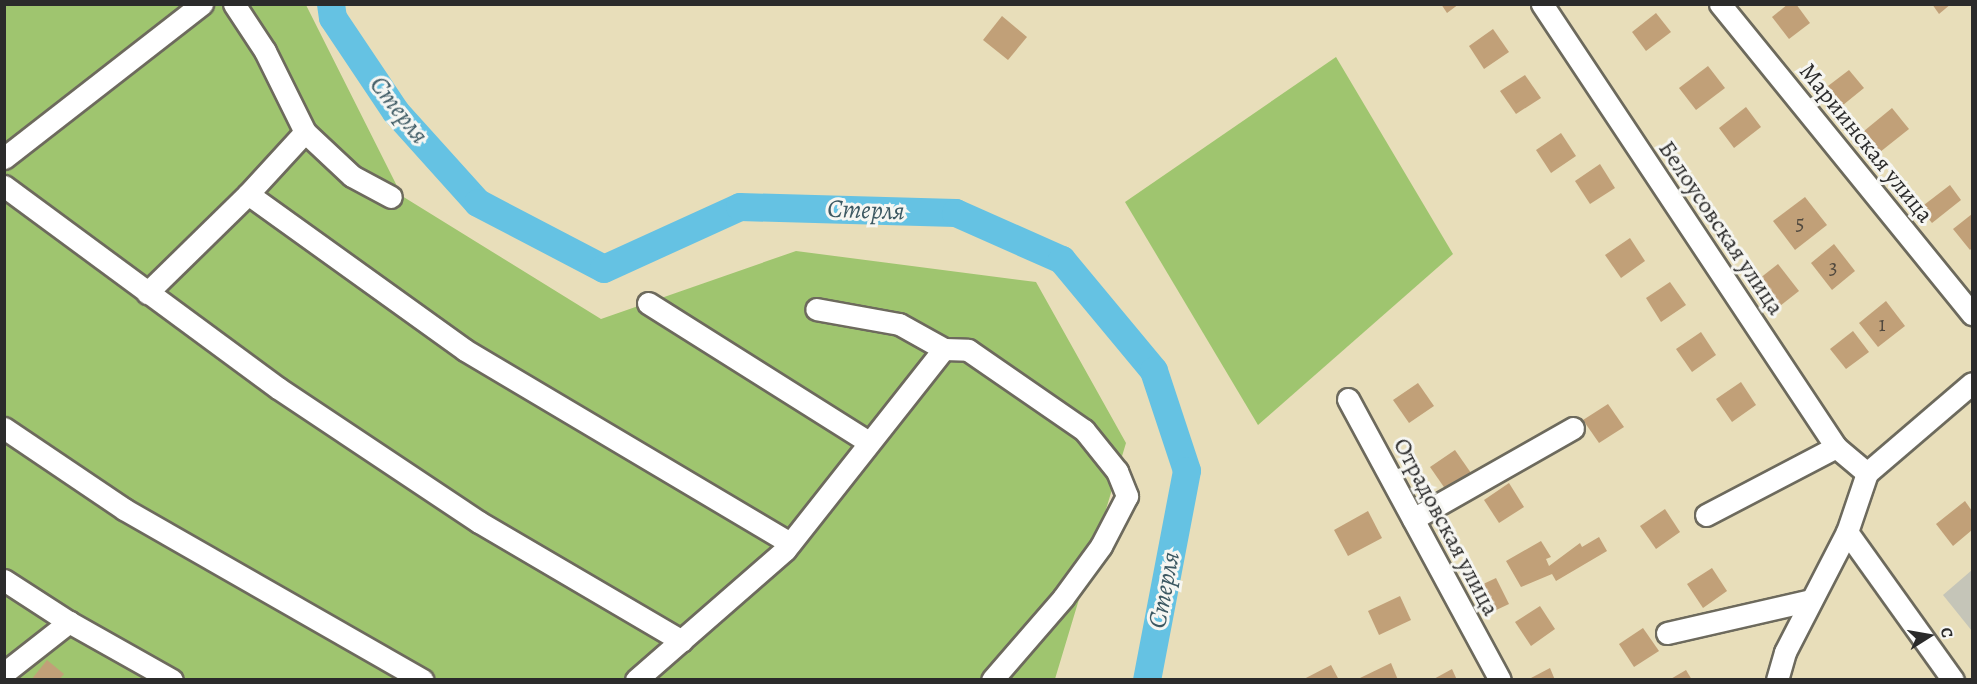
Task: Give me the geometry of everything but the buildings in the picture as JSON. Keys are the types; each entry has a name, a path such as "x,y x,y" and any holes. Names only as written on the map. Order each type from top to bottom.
{"street":[{"path":"4,158 202,4"},
{"path":"234,4 265,51 305,132 352,176 391,197"},
{"name":"Белоусовская улица","path":"1542,4 1836,447 1867,473"},
{"name":"Мариинская улица","path":"1720,4 1972,314"},
{"path":"147,292 248,194 305,132"},
{"path":"4,186 278,388 479,522 682,640"},
{"path":"248,194 465,350 790,543"},
{"path":"648,303 869,442"},
{"path":"816,309 899,324 944,349 968,350 1084,430 1118,471 1127,496 1113,528 1070,589 992,680"},
{"path":"636,680 790,543 944,349"},
{"path":"1777,680 1785,652 1847,532 1867,473 1972,383"},
{"name":"Отрадовская улица","path":"1348,399 1500,680"},
{"path":"4,428 124,509 423,680"},
{"path":"1413,519 1573,428"},
{"path":"1706,515 1836,447"},
{"path":"1847,532 1953,680"},
{"path":"4,580 69,622 172,680"},
{"path":"1667,633 1811,600"},
{"path":"4,673 69,622"}],"shaded area":[{"path":"1972,570 1972,631 1943,595"}],"green space":[{"path":"4,5 306,5 402,196 601,319 796,251 1036,282 1126,443 1055,679 5,679"},
{"path":"1336,57 1453,254 1258,425 1125,202"}],"waterway":[{"name":"Стерля","path":"331,4 333,18 396,112 478,203 604,269 740,207 956,213 1062,260 1154,371 1187,471 1147,680"}]}
